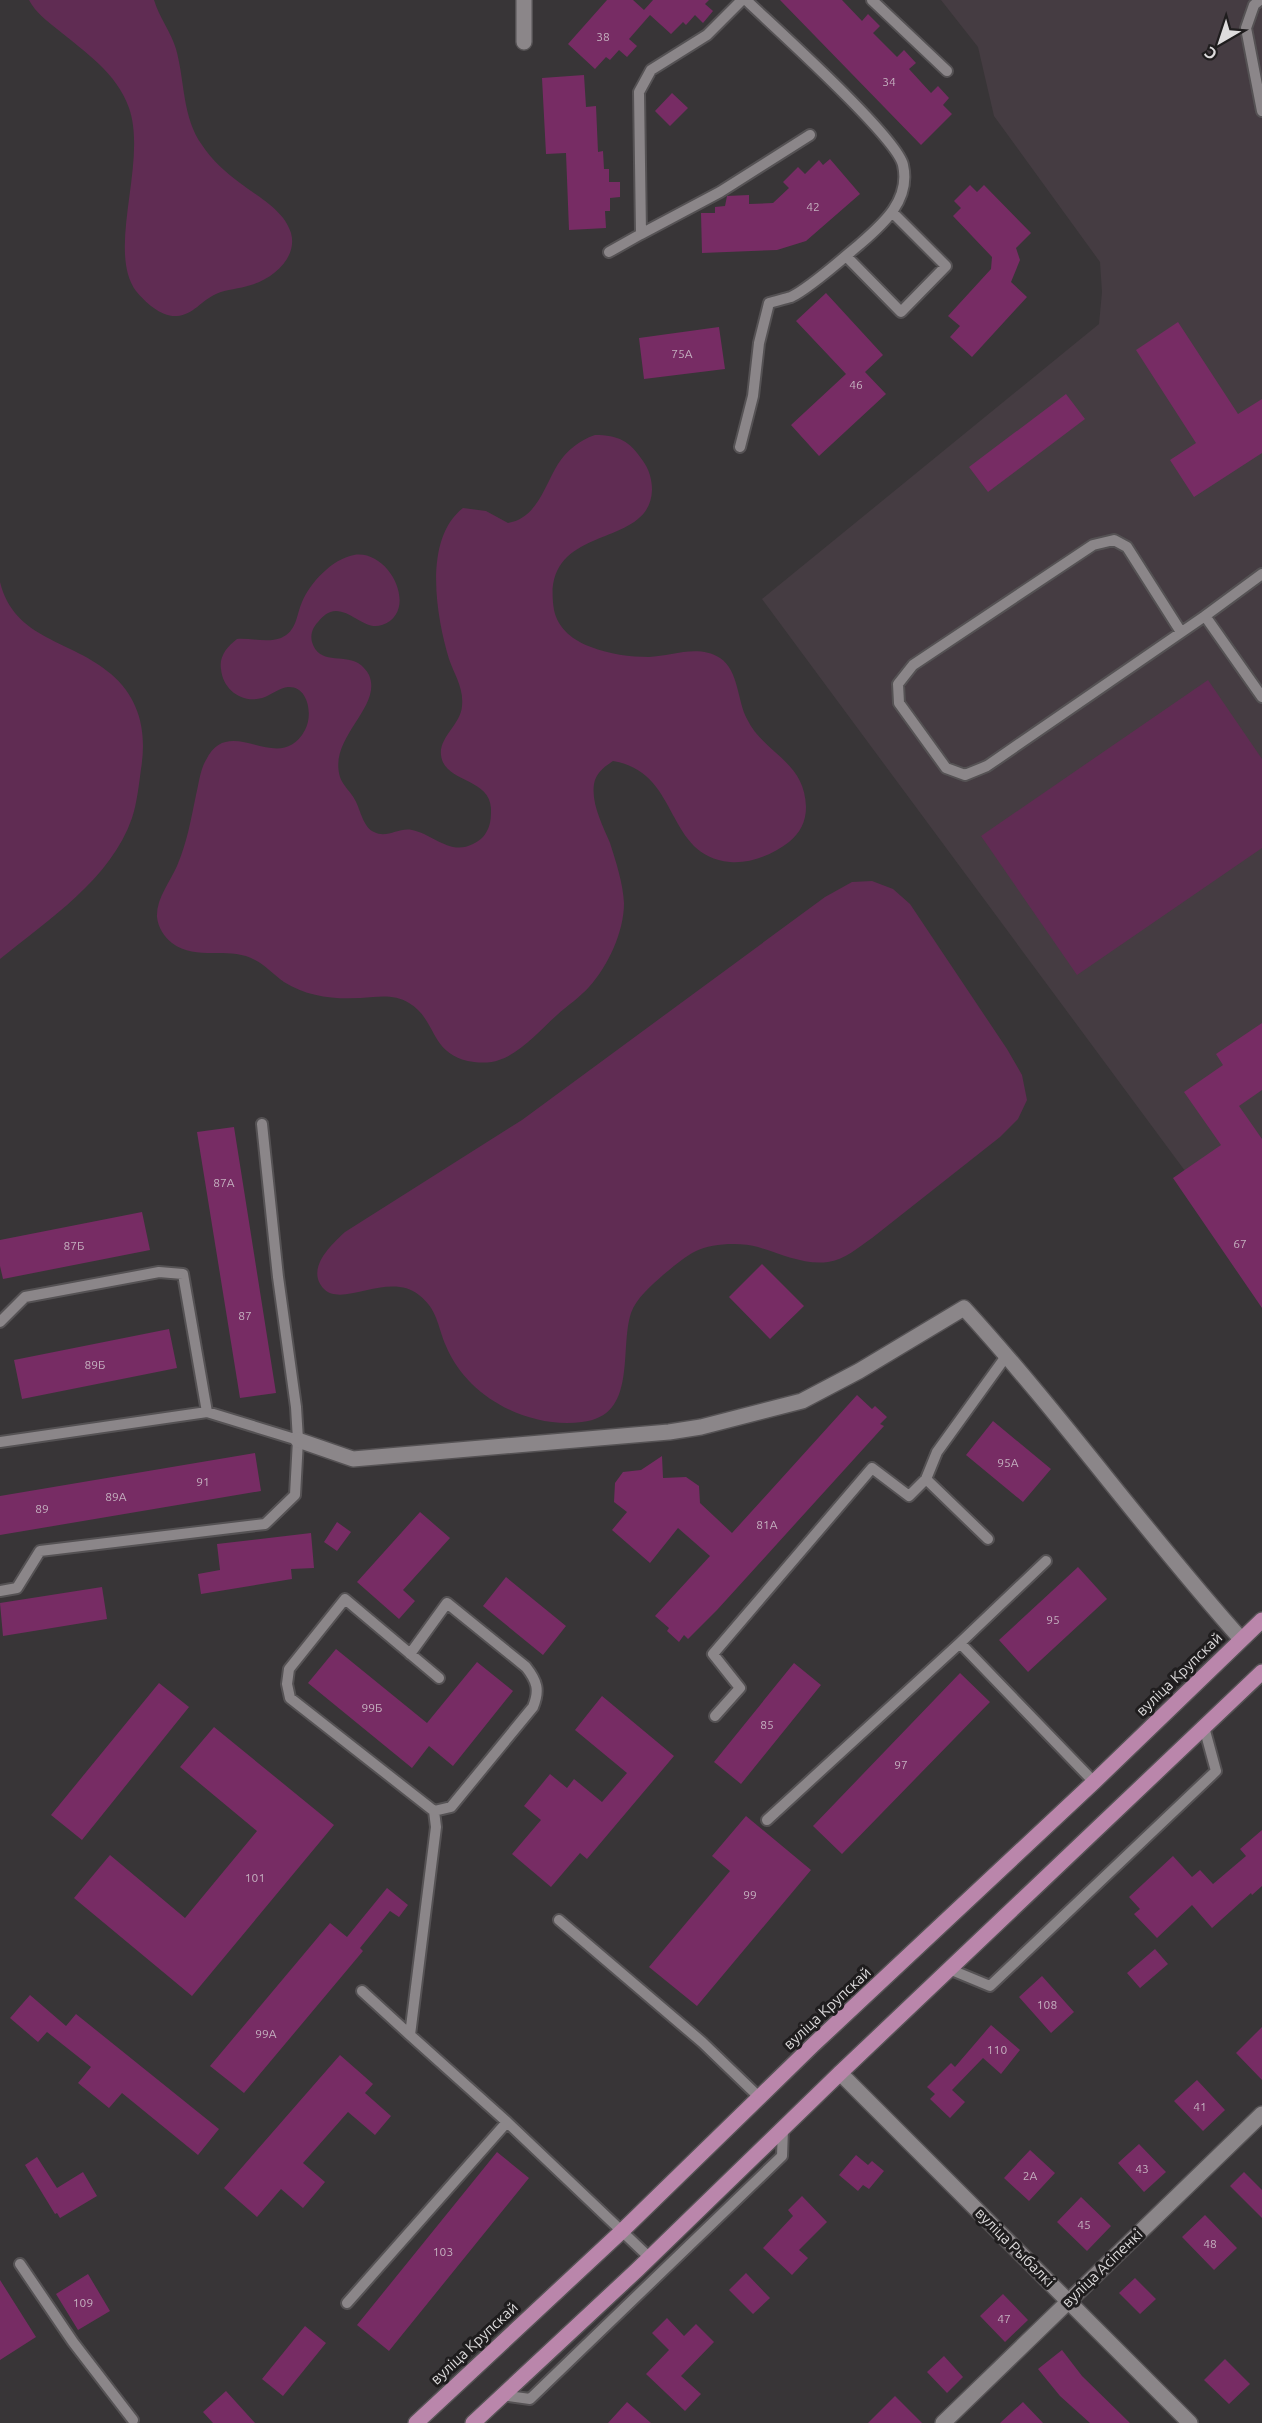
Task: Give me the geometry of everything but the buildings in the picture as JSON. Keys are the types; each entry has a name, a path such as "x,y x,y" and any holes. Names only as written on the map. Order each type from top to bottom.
{"main road":[{"name":"вуліца Крупскай","path":"416,2423 622,2231 759,2097 1094,1782 1262,1620"},
{"path":"473,2423 650,2258 840,2073 1262,1672"}],"street":[{"path":"524,0 524,42"},
{"path":"298,1440 353,1459 669,1432 701,1427 802,1401 859,1371 964,1308 1007,1355 1197,1590 1241,1640"},
{"name":"вуліца Рыбалкі","path":"840,2073 1190,2423"},
{"name":"вуліца Асіпенкі","path":"944,2423 1262,2114"}],"lane":[{"path":"640,234 639,92 651,70 707,34 744,0 860,111 884,136 903,163 902,191 893,213 846,256 792,296 769,303 759,343 753,396 740,447"},
{"path":"872,0 947,71"},
{"path":"1260,0 1254,5 1246,28 1262,111"},
{"path":"609,252 720,192 810,135"},
{"path":"846,256 901,312 946,266 893,213"},
{"path":"1181,632 1127,547 1114,540 1093,545 913,665 898,684 899,703 946,768 965,775 987,766 1205,616 1262,574"},
{"path":"1205,616 1262,698"},
{"path":"0,1591 17,1588 40,1551 265,1524 295,1495 298,1440 262,1124"},
{"path":"0,1322 25,1297 159,1272 183,1274 207,1412"},
{"path":"716,1716 740,1688 713,1654 872,1468 909,1496 926,1479 937,1452 1007,1355"},
{"path":"0,1442 207,1412 298,1440"},
{"path":"926,1479 988,1539"},
{"path":"767,1820 1046,1561"},
{"path":"410,2035 436,1827 434,1811 290,1698 287,1684 288,1669 345,1599 439,1678"},
{"path":"410,1654 447,1603 526,1667 536,1680 538,1694 533,1707 452,1807 434,1811"},
{"path":"960,1643 1094,1782"},
{"path":"950,1969 990,1986 1015,1963 1216,1771 1204,1727"},
{"path":"559,1920 702,2042 759,2097"},
{"path":"362,1990 507,2122 650,2258"},
{"path":"347,2303 507,2122"},
{"path":"501,2396 530,2399 782,2156 783,2129"},
{"path":"20,2264 73,2342 133,2420"}],"shaded area":[{"path":"29,0 154,0 176,49 187,111 196,134 219,166 270,205 288,225 291,233 291,251 275,273 259,282 216,294 183,315 171,316 160,312 140,296 128,274 125,253 134,154 134,130 129,108 117,84 99,64 42,16"},
{"path":"941,0 1262,0 1262,1275 762,599 1099,324 1102,292 1100,262 994,116 978,47"},
{"path":"595,435 623,440 633,448 647,468 652,490 647,509 634,522 578,549 563,562 554,582 554,610 559,623 579,641 612,653 649,657 694,651 720,658 731,670 747,719 754,731 799,779 804,791 806,812 802,827 796,835 776,850 754,860 730,862 709,856 693,845 651,781 635,768 613,761 597,777 594,784 594,799 610,843 622,888 623,914 614,948 596,979 585,991 523,1047 493,1062 474,1062 449,1053 441,1045 418,1010 400,999 391,997 338,998 316,995 294,988 259,962 245,956 192,952 182,949 166,938 160,928 157,910 183,849 201,772 206,760 216,747 228,741 269,748 282,748 294,743 305,730 309,717 305,696 295,688 288,687 257,699 242,697 230,690 223,677 221,664 223,656 237,639 271,640 286,635 295,623 310,587 330,567 346,557 367,556 379,562 389,571 396,583 399,608 393,618 376,626 348,614 333,611 322,618 312,631 312,642 320,654 352,660 365,669 369,675 371,687 369,699 341,749 338,762 341,780 355,800 365,823 370,830 379,834 412,830 449,846 457,847 473,844 484,836 491,819 488,798 475,785 450,771 441,755 443,742 458,719 462,706 460,687 444,641 437,600 436,579 442,539 450,522 463,508 486,511 508,523 526,515 539,500 565,454 579,443"},
{"path":"0,582 7,601 31,628 96,663 121,684 135,705 139,717 143,755 134,812 122,840 109,860 76,897 0,959"},
{"path":"1208,680 1262,759 1262,848 1077,975 981,836"},
{"path":"872,881 893,889 910,904 1007,1049 1022,1075 1027,1100 1018,1119 1000,1137 872,1238 846,1256 834,1261 819,1263 784,1256 751,1245 735,1244 702,1248 687,1256 645,1292 631,1313 623,1379 619,1395 612,1408 600,1417 582,1422 562,1423 541,1420 502,1406 484,1394 456,1364 430,1306 419,1295 407,1289 394,1287 343,1295 332,1294 324,1289 317,1273 319,1266 327,1250 345,1232 522,1120 825,897 852,882"}]}
